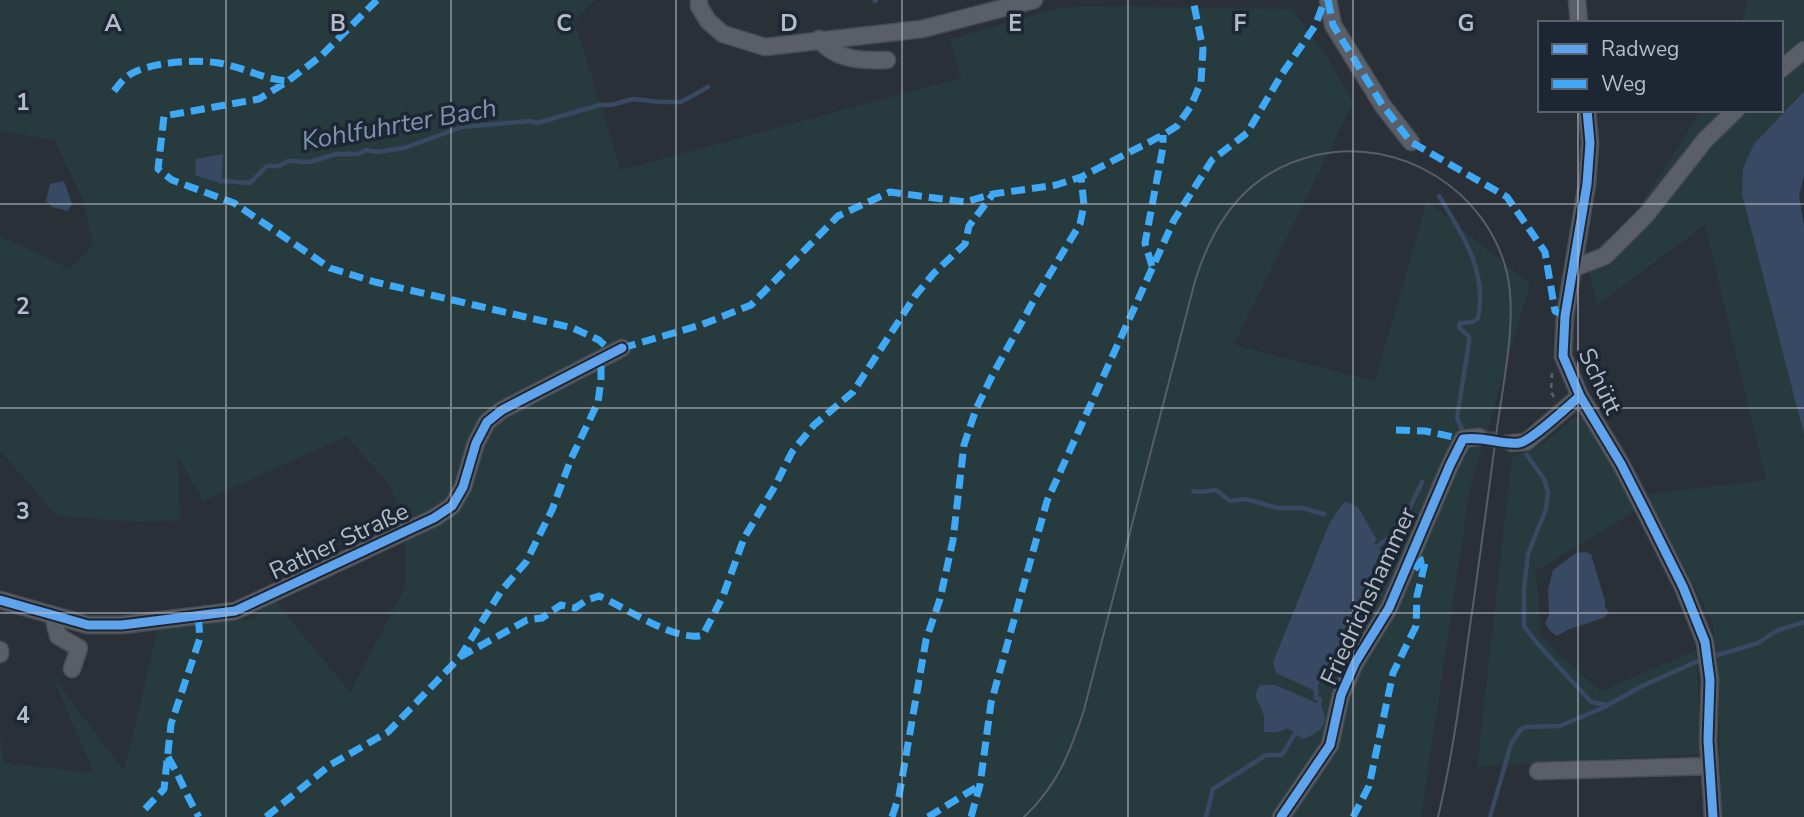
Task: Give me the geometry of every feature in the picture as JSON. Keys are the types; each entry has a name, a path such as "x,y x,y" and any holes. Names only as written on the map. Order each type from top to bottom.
{"street":[{"path":"699,0 699,6 708,21 723,34 765,47 922,29 1034,0"},
{"path":"1328,0 1333,25 1382,106 1411,142"},
{"path":"1577,0 1579,21"},
{"path":"819,39 827,49 852,59 887,60"},
{"path":"1783,67 1804,50"},
{"name":"Schütt","path":"1587,112 1590,143 1587,184 1565,316 1563,356 1580,396 1621,464 1683,587 1705,642 1710,680 1713,817"},
{"path":"1574,268 1605,256 1646,215 1705,141 1734,112"},
{"name":"Rather Straße","path":"0,600 88,625 122,625 235,611 434,518 452,506 463,488 476,443 487,422 502,410 622,348"},
{"path":"1512,443 1526,442 1580,396"},
{"name":"Friedrichshammer","path":"1281,817 1330,745 1341,695 1355,663 1388,608 1463,439 1479,437"},
{"path":"53,615 58,636 79,648 72,669"},
{"path":"1538,771 1710,766"}],"green space":[{"path":"0,0 596,0 574,20 621,170 961,78 950,39 1056,9 1082,6 1293,9 1330,62 1353,103 1234,345 1375,381 1427,201 1530,284 1470,489 1421,817 0,817 0,734 4,763 94,773 51,674 124,771 159,624 254,619 272,597 350,692 405,587 407,527 389,485 347,436 203,501 177,455 180,520 138,522 57,516 0,451 0,236 70,269 93,245 83,199 54,140 0,131","holes":["1358,507 1376,540 1376,607 1361,624 1355,636 1332,658 1315,691 1276,673 1273,662 1332,518"]},
{"path":"1748,0 1804,0 1804,91 1794,99 1742,194 1804,435 1804,817 1721,817 1718,664 1713,623 1647,494 1766,480 1705,225 1597,305 1586,256 1630,221 1701,112 1783,112 1783,21 1743,21"},
{"path":"1575,417 1587,421 1637,510 1536,571 1541,635 1558,654 1601,691 1696,650 1701,754 1477,767 1512,457 1543,444"}],"water":[{"path":"1804,91 1804,175 1799,196 1804,226 1804,435 1742,194 1743,168 1754,144"},
{"path":"223,154 222,184 195,175 196,159"},
{"path":"64,181 72,204 68,211 52,207 46,201 50,184"},
{"path":"1343,503 1358,507 1377,540 1374,542 1387,567 1383,592 1355,636 1332,658 1315,691 1276,673 1273,662 1329,524"},
{"path":"1576,553 1591,554 1609,613 1603,618 1557,636 1545,623 1549,615 1548,590 1553,570"},
{"path":"1260,685 1275,685 1319,704 1325,716 1322,727 1302,739 1288,728 1278,732 1264,732 1264,715 1256,696"}],"waterway":[{"name":"Kohlfuhrter Bach","path":"223,181 250,183 267,166 279,166 288,161 310,162 336,154 358,154 366,150 377,152 404,148 462,127 530,121 537,123 600,105 633,99 681,102 708,87"},
{"path":"1439,196 1471,254 1479,285 1478,318 1473,322 1460,323 1459,327 1469,337 1457,418 1462,429"},
{"path":"1527,455 1544,479 1548,492 1546,509 1528,554 1524,589 1524,626 1536,642 1591,702 1608,705 1642,686 1698,661"},
{"path":"1374,549 1399,530 1422,482"},
{"path":"1193,491 1216,490 1230,501 1246,499 1278,508 1302,508 1324,514"},
{"path":"1718,655 1758,643 1776,631 1804,622"},
{"path":"1316,685 1316,698 1320,699 1319,708"},
{"path":"1490,817 1511,744 1520,730 1525,727 1560,726 1607,706"},
{"path":"1206,817 1213,789 1266,755 1282,755 1296,732"}],"tunnel":[{"path":"1479,437 1512,443"}],"tram line":[{"path":"1024,817 1054,781 1084,710 1195,281 1213,237 1238,200 1272,172 1292,162 1316,155 1348,151 1378,154 1408,162 1436,176 1460,194 1481,217 1496,243 1507,273 1510,291 1510,332 1505,375 1459,707 1438,817"}],"marked path":[{"path":"377,0 321,56 259,99 164,116 158,169 172,180 234,203 330,268 375,282 573,328 599,340 612,352"},
{"path":"622,348 701,325 751,305 838,216 890,192 965,202 993,194 1056,185 1081,177 1163,135 1177,126 1191,106 1201,82 1203,49 1193,0"},
{"path":"971,817 980,785 991,703 1047,501 1174,220 1212,160 1247,133 1282,74 1315,26 1325,0"},
{"path":"1328,0 1333,25 1383,106 1411,142 1507,197 1545,252 1555,311 1565,316"},
{"path":"114,91 127,77 148,67 198,61 219,63 287,81"},
{"path":"1152,266 1145,243 1163,135"},
{"path":"892,817 899,796 926,640 940,599 953,540 964,445 976,409 992,376 1080,224 1084,205 1081,177"},
{"path":"460,657 527,620 542,618 561,605 575,608 599,596 665,629 679,634 703,635 723,596 744,538 792,452 814,425 853,392 915,296 934,273 965,244 969,226 993,194"},
{"path":"266,817 330,765 388,732 460,657 501,591 526,562 552,510 571,459 598,402 601,358"},
{"path":"1396,430 1425,431 1463,439"},
{"path":"1353,817 1369,786 1393,673 1416,626 1417,596 1426,559 1414,570 1405,570"},
{"path":"145,809 164,789 171,724 200,638 198,614"},
{"path":"168,757 199,817"},
{"path":"928,817 980,785"}],"cycle path":[{"path":"1587,112 1590,143 1587,184 1565,316 1563,356 1580,396 1621,464 1683,587 1705,642 1710,680 1708,740 1713,817"},
{"path":"0,600 88,625 122,625 235,611 434,518 452,506 463,487 476,443 487,422 502,410 622,348"},
{"path":"1281,817 1330,745 1341,695 1355,663 1389,608 1463,439 1519,443 1540,430 1580,396"}]}
